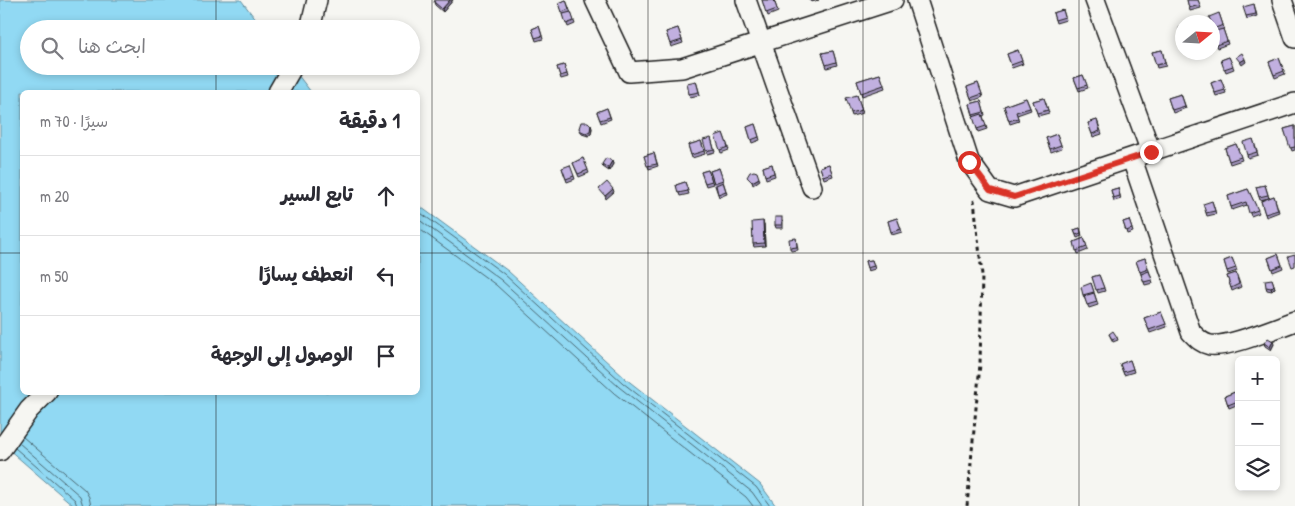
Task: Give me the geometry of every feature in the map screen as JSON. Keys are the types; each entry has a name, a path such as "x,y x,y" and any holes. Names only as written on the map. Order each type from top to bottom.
{"street":[{"path":"312,20 317,0"},
{"path":"595,0 629,72 682,68 893,0"},
{"path":"746,0 812,187"},
{"path":"917,0 969,162 990,190 1014,197 1295,103"},
{"path":"1095,0 1151,152"},
{"path":"1282,0 1295,38"},
{"path":"279,90 288,75"},
{"path":"1132,159 1191,332 1198,341 1208,345 1221,346 1295,321"},
{"path":"0,451 29,410 43,395"}],"path":[{"path":"967,506 980,364 982,275 974,199"}],"water":[{"path":"0,0 241,0 256,20 20,20 20,75 298,75 309,90 20,90 20,395 420,395 420,206 508,271 626,379 760,484 776,506 74,506 0,442"}],"building":[{"path":"435,0 450,0 442,9 434,2"},
{"path":"566,0 569,9 562,12 559,3"},
{"path":"762,0 774,0 777,9 766,13"},
{"path":"1187,0 1198,0 1200,5 1189,8"},
{"path":"1254,4 1256,14 1246,16 1243,7"},
{"path":"1063,10 1065,17 1055,20 1053,13"},
{"path":"571,12 574,21 566,24 563,14"},
{"path":"539,26 542,36 535,38 532,29"},
{"path":"678,28 682,40 670,44 666,32"},
{"path":"1223,29 1227,41 1220,44 1220,30"},
{"path":"1018,50 1022,61 1011,65 1007,54"},
{"path":"1162,50 1165,63 1156,65 1152,52"},
{"path":"833,51 836,62 826,65 822,53"},
{"path":"1242,53 1245,59 1240,62 1236,57"},
{"path":"1229,57 1233,66 1224,69 1221,60"},
{"path":"1279,58 1284,71 1274,75 1269,62"},
{"path":"564,65 567,74 560,76 557,67"},
{"path":"880,74 884,85 861,93 857,81"},
{"path":"1083,75 1087,85 1078,88 1074,78"},
{"path":"1221,79 1225,90 1215,93 1211,83"},
{"path":"696,81 699,92 689,94 687,83"},
{"path":"978,83 982,94 971,98 967,87"},
{"path":"1181,94 1185,106 1172,110 1168,98"},
{"path":"857,95 862,110 851,113 846,98"},
{"path":"1026,98 1030,108 1016,112 1018,118 1009,121 1004,106"},
{"path":"1044,98 1048,110 1037,113 1033,101"},
{"path":"981,101 984,112 973,115 970,104"},
{"path":"607,108 610,117 600,120 597,112"},
{"path":"982,114 986,126 977,129 973,117"},
{"path":"1097,120 1100,131 1092,134 1088,123"},
{"path":"581,122 588,122 591,125 590,131 586,133 581,131 579,128"},
{"path":"755,124 759,137 751,140 747,127"},
{"path":"1295,126 1295,147 1290,148 1284,129"},
{"path":"723,133 728,147 720,150 715,136"},
{"path":"1057,134 1061,145 1050,149 1046,138"},
{"path":"711,138 714,149 706,151 703,140"},
{"path":"1253,139 1257,152 1247,155 1243,142"},
{"path":"701,141 704,151 691,155 688,145"},
{"path":"1236,144 1241,157 1229,161 1225,148"},
{"path":"654,153 657,164 647,166 644,156"},
{"path":"583,158 588,170 578,174 573,163"},
{"path":"606,158 612,161 608,168 602,164"},
{"path":"772,164 774,173 765,176 763,167"},
{"path":"829,164 832,173 823,176 820,167"},
{"path":"570,165 574,176 566,179 562,168"},
{"path":"719,168 723,180 714,183 710,171"},
{"path":"708,170 712,181 705,183 701,172"},
{"path":"750,172 757,172 759,178 752,182 747,177"},
{"path":"607,182 613,189 605,196 599,189"},
{"path":"685,182 688,191 678,193 676,185"},
{"path":"723,182 726,191 718,194 716,185"},
{"path":"1265,185 1268,195 1259,197 1256,187"},
{"path":"1118,188 1120,196 1113,198 1111,190"},
{"path":"1248,189 1258,210 1249,213 1246,202 1231,207 1228,196"},
{"path":"1274,196 1278,210 1265,214 1261,201"},
{"path":"1212,201 1215,211 1206,213 1203,204"},
{"path":"775,217 782,217 782,225 775,225"},
{"path":"897,218 901,229 891,232 888,221"},
{"path":"1129,220 1132,229 1126,231 1123,222"},
{"path":"763,221 764,243 753,244 752,222"},
{"path":"1080,228 1081,233 1076,235 1074,230"},
{"path":"796,238 797,247 790,248 789,239"},
{"path":"1084,238 1087,247 1076,251 1074,242"},
{"path":"1278,254 1282,265 1272,269 1268,258"},
{"path":"1295,254 1295,266 1292,267 1288,256"},
{"path":"1145,258 1148,269 1140,272 1136,261"},
{"path":"1232,258 1236,268 1227,271 1224,261"},
{"path":"872,260 874,266 867,268 865,261"},
{"path":"1149,271 1152,280 1144,282 1141,274"},
{"path":"1236,273 1239,284 1231,288 1227,276"},
{"path":"1099,275 1104,288 1096,290 1092,277"},
{"path":"1272,279 1274,285 1271,288 1266,287 1265,280"},
{"path":"1091,283 1094,292 1083,295 1081,287"},
{"path":"1094,293 1097,302 1087,305 1084,296"},
{"path":"1161,312 1166,324 1149,330 1144,318"},
{"path":"1113,331 1117,337 1112,339 1109,334"},
{"path":"1268,338 1273,341 1270,347 1264,343"},
{"path":"1130,360 1133,369 1123,372 1120,364"},
{"path":"1235,392 1235,402 1228,405 1225,396"}],"route":[{"path":"969,162 990,190 1014,197 1151,152"}]}
